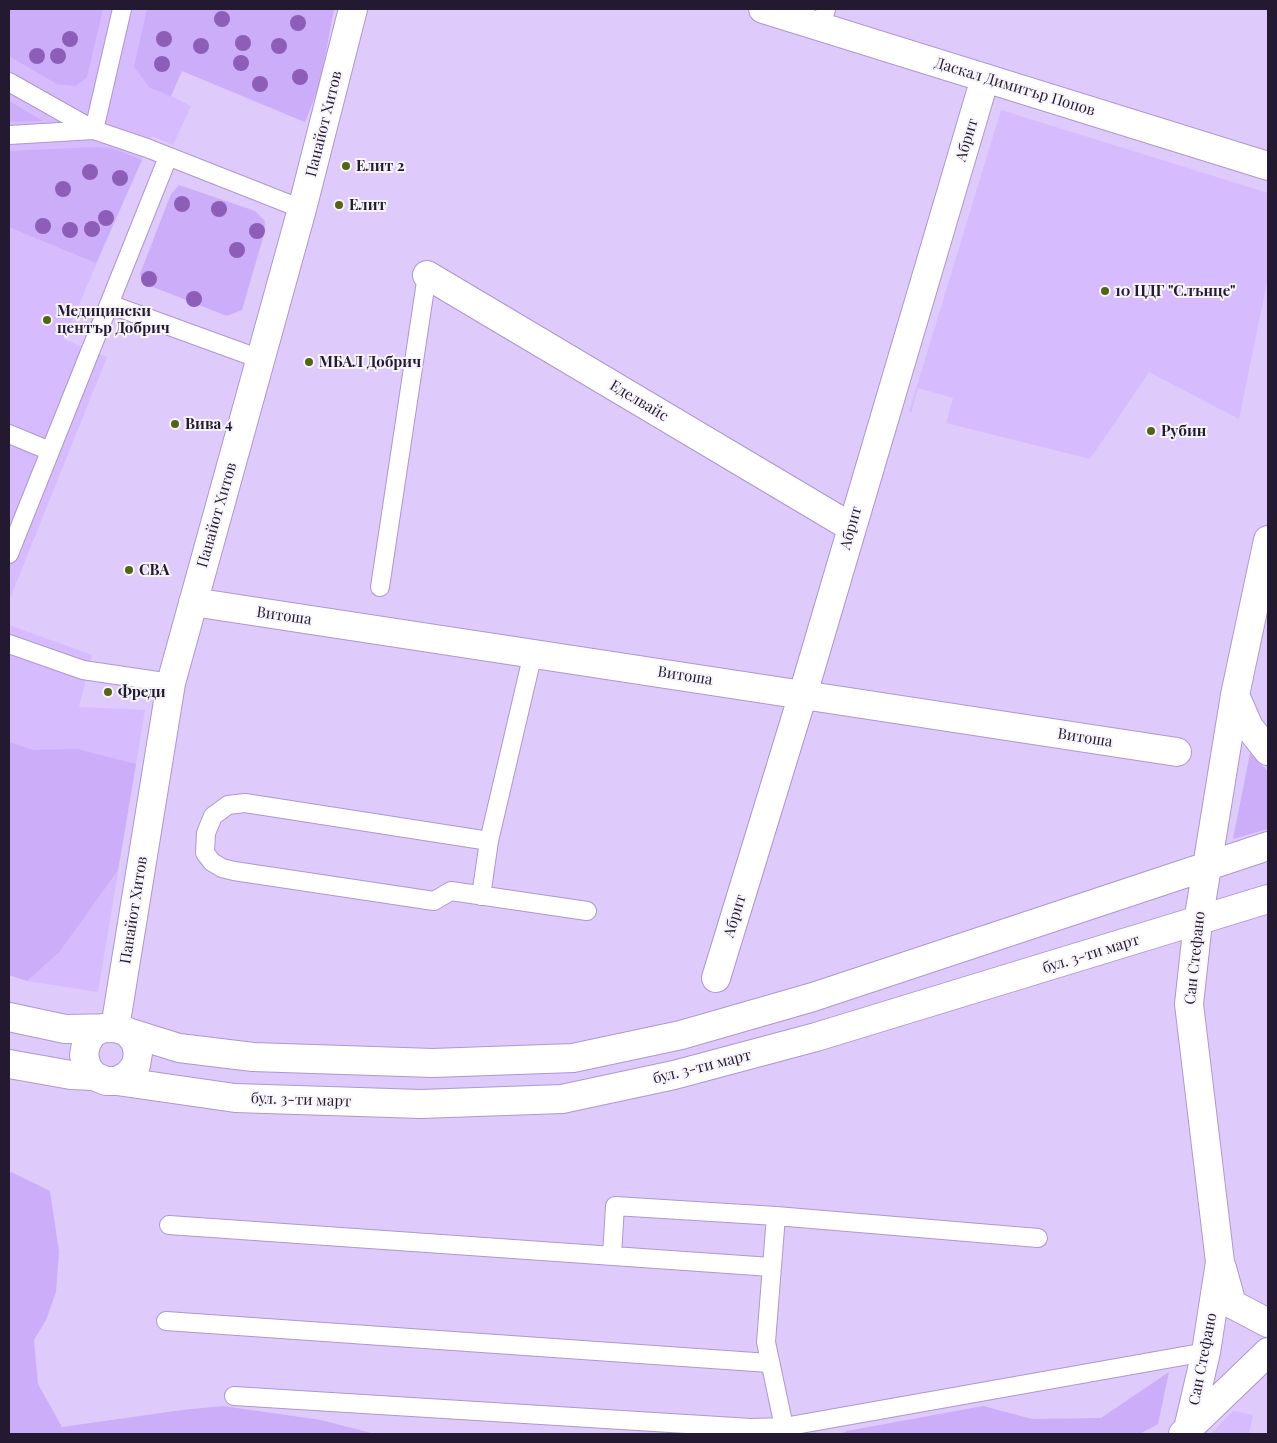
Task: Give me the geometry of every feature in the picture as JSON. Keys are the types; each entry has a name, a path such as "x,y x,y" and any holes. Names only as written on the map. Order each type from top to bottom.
{"street":[{"name":"Панайот Хитов","path":"114,1029 171,683 302,209 353,9"},
{"name":"Даскал Димитър Попов","path":"763,9 824,18 985,78 1268,166"},
{"name":"Абрит","path":"716,978 803,694 985,78"},
{"name":"Еделвайс","path":"427,274 851,527"},
{"name":"Сан Стефано","path":"1185,1432 1206,1352 1220,1262 1189,1004 1198,922 1236,695 1268,540"},
{"name":"Витоша","path":"193,602 1177,752"},
{"path":"1236,695 1249,727 1268,751"},
{"path":"9,1017 65,1029 114,1029 179,1048 253,1057 433,1064 573,1058 681,1035 813,997 1268,846"},
{"name":"бул. 3-ти март","path":"9,1064 71,1075 105,1078 235,1098 421,1104 562,1099 674,1075 816,1037 1198,922 1268,899"},
{"path":"114,1029 135,1041 138,1053 136,1065 128,1075 105,1078 86,1067 84,1055 86,1044 92,1034 114,1029"},
{"path":"1220,1262 1232,1304 1268,1323"},
{"path":"1185,1432 1258,1370 1268,1352"}],"lane":[{"path":"94,130 122,9"},
{"path":"9,82 94,130 302,209"},
{"path":"9,135 94,130"},
{"path":"9,554 168,157"},
{"path":"380,587 427,274"},
{"path":"109,304 260,359"},
{"path":"9,434 50,451"},
{"path":"9,644 83,670 171,683"},
{"path":"481,896 489,841 533,653"},
{"path":"489,841 245,804 228,805 213,816 206,833 205,853 212,862 222,868 234,871 434,900 451,891 587,911"},
{"path":"612,1255 615,1206 776,1216 1038,1238"},
{"path":"776,1216 766,1342 784,1427"},
{"path":"169,1225 771,1267"},
{"path":"166,1320 769,1363"},
{"path":"234,1396 751,1428 784,1427 1206,1352"}],"shaded area":[{"path":"9,9 334,9 305,122 182,71 171,96 191,106 173,145 152,136 64,339 107,357 9,601"},
{"path":"9,9 103,9 87,77 76,86 57,84 9,56"},
{"path":"147,9 334,9 320,84 305,122 182,71 171,96 150,88 134,67"},
{"path":"9,101 43,121 9,122"},
{"name":"10 ЦДГ \"Слънце\"","path":"1001,110 1268,193 1268,277 1239,419 1149,372 1090,459 946,423 953,398 918,388 911,413 909,412"},
{"path":"97,147 114,149 142,160 96,263 9,227 9,151"},
{"path":"179,185 255,211 265,221 265,231 242,310 227,316 143,283 140,274 171,194"},
{"path":"9,625 92,655 79,707 145,710 98,992 27,981 9,975"},
{"path":"9,742 33,750 77,749 136,764 118,870 60,951 27,981 9,975"},
{"path":"1250,753 1268,771 1268,829 1233,839"},
{"path":"9,1171 50,1191 59,1252 56,1292 46,1320 34,1340 38,1384 62,1427 223,1406 321,1420 375,1434 9,1434"},
{"path":"1169,1372 1158,1424 1140,1434 841,1434 847,1431 983,1406 1032,1419 1101,1418"},
{"path":"1233,1411 1253,1415 1249,1434 1211,1434"}],"place":[{"name":"Елит 2","path":"346,166"},
{"name":"Елит","path":"339,205"},
{"name":"10 ЦДГ \"Слънце\"","path":"1105,291"},
{"name":"Медицински център Добрич","path":"47,320"},
{"name":"МБАЛ Добрич","path":"309,362"},
{"name":"Вива 4","path":"175,424"},
{"name":"Рубин","path":"1151,431"},
{"name":"CBA","path":"129,570"},
{"name":"Фреди","path":"108,692"}]}
